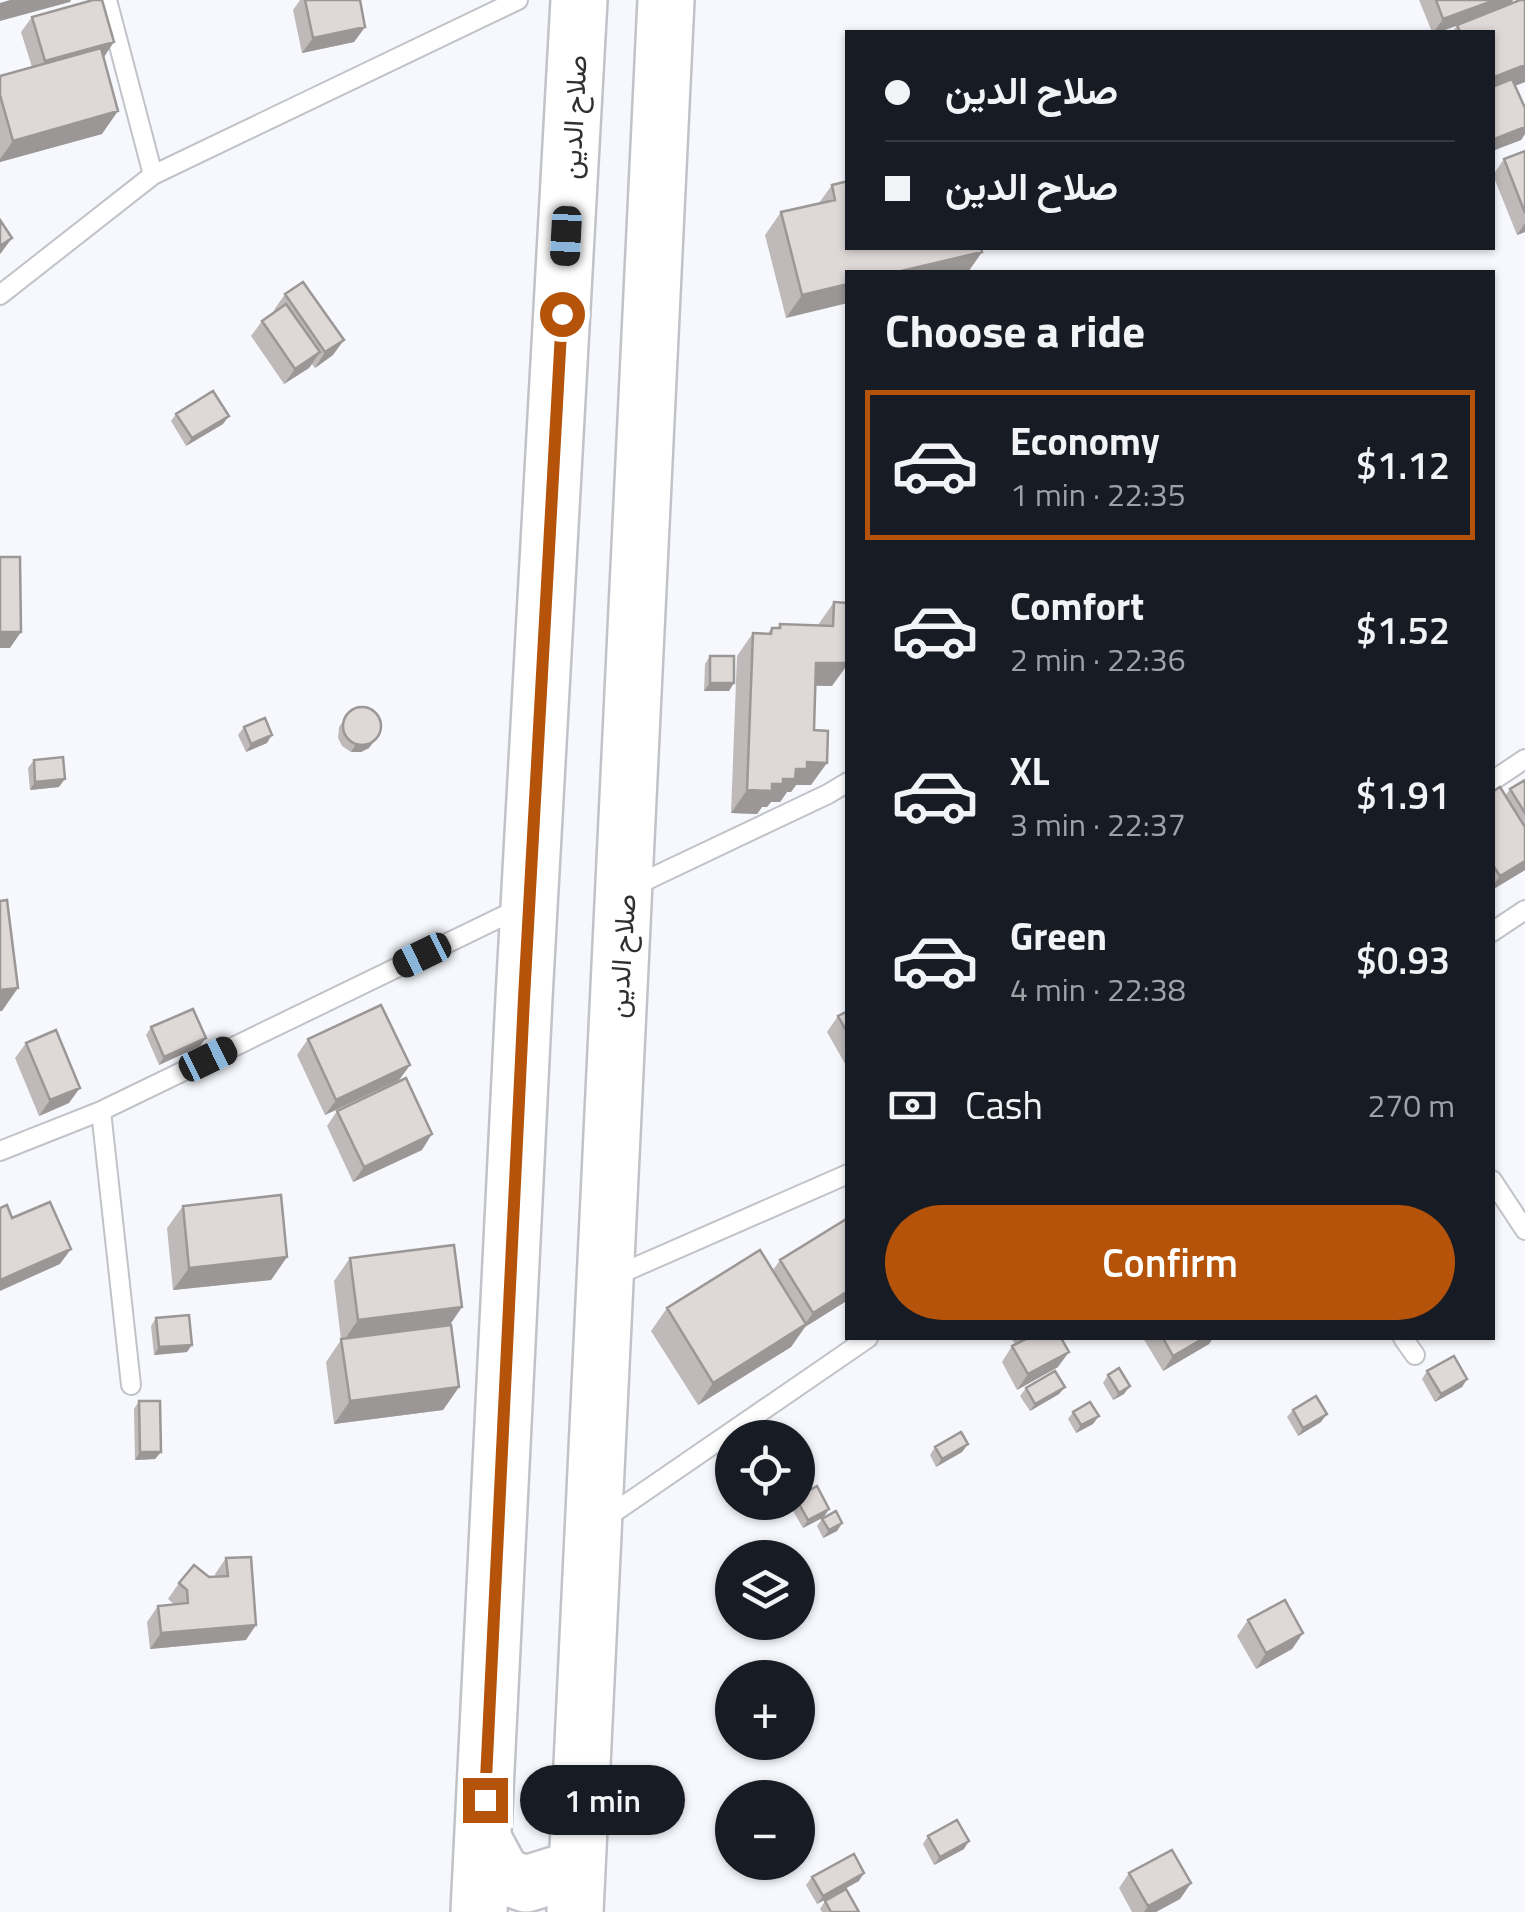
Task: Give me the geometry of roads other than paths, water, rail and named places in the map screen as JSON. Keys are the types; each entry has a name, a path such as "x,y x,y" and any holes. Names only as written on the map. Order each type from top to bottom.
{"highway":[{"name":"صلاح الدين","path":"479,1912 579,0"},
{"name":"صلاح الدين","path":"576,1890 666,0"},
{"path":"483,1838 503,1876 526,1884 576,1890"}],"lane":[{"path":"107,0 152,176"},
{"path":"0,295 152,176 518,0"},
{"path":"1495,779 1525,759"},
{"path":"625,890 845,784"},
{"path":"0,1151 101,1111 529,903"},
{"path":"1495,930 1525,910"},
{"path":"101,1111 131,1384"},
{"path":"605,1280 845,1175"},
{"path":"1495,1185 1525,1230"},
{"path":"594,1526 865,1340"},
{"path":"1405,1340 1415,1356"}]}
